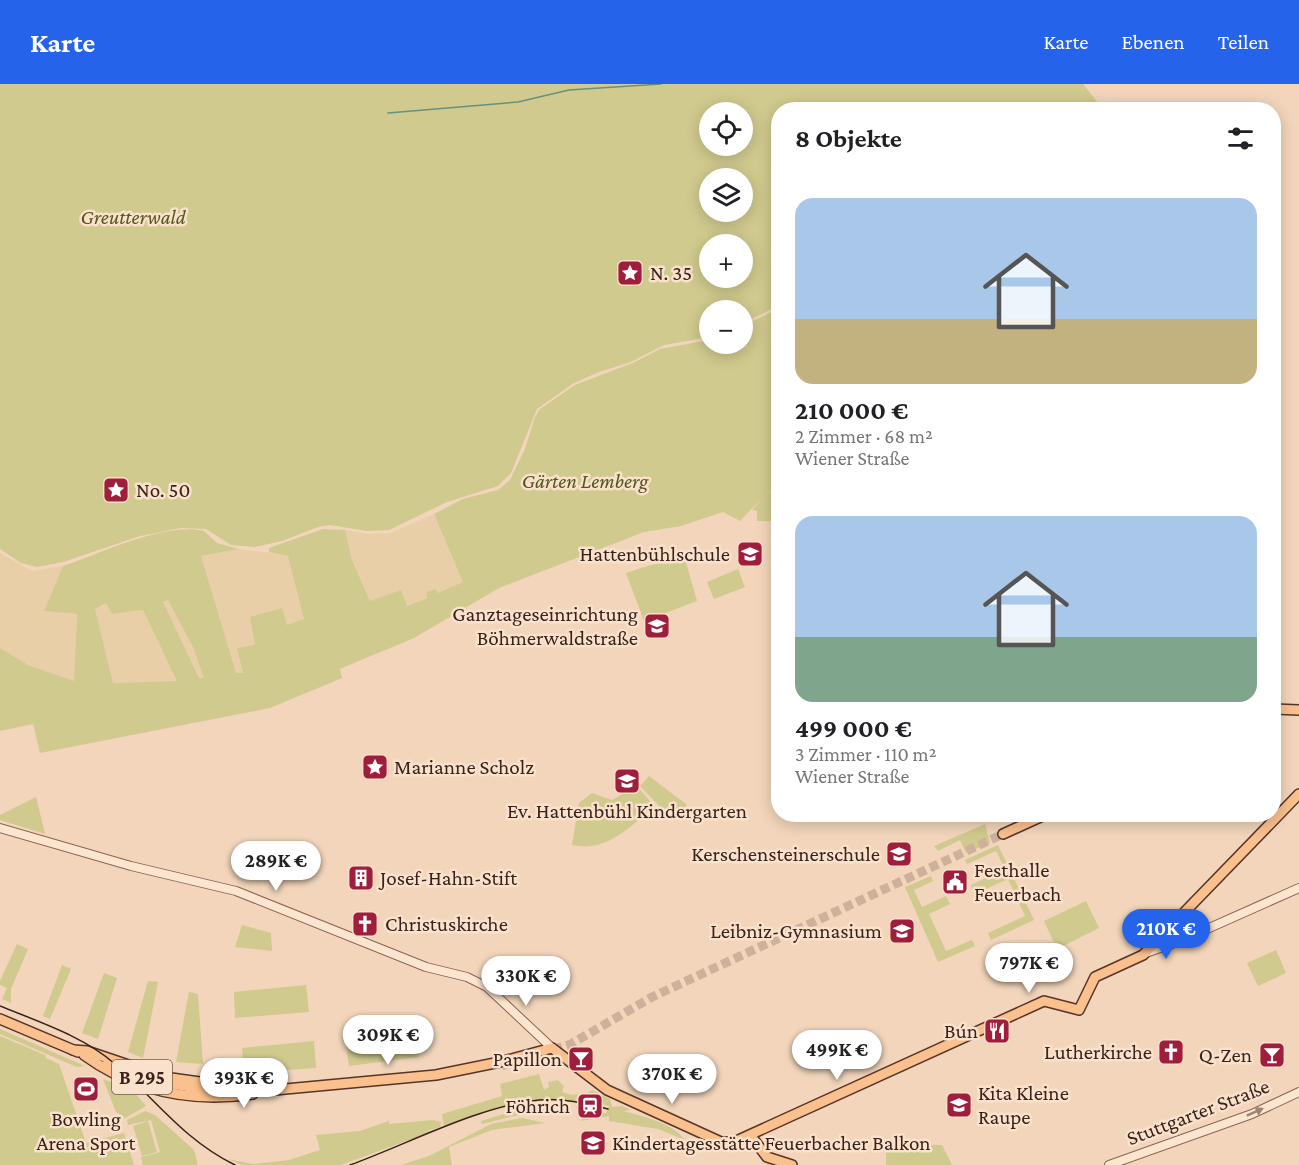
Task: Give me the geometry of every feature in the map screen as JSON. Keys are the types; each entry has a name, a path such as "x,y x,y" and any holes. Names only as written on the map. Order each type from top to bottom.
{"main road":[{"path":"1281,709 1299,710"},
{"path":"1281,813 1299,794"},
{"path":"1003,834 1029,822"},
{"path":"734,1142 1049,1001 1079,1010 1095,977 1143,955 1272,822"},
{"name":"B 295","path":"0,1019 84,1055 154,1081 219,1091"},
{"path":"73,1050 87,1051 149,1073 219,1091 264,1091 436,1075 500,1062 552,1048 607,1090 720,1142 734,1142 759,1150"},
{"path":"751,1136 759,1150 767,1157 792,1165"}],"street":[{"path":"0,828 121,863 236,891 426,967 467,977 486,987 552,1048"},
{"path":"1143,955 1299,888"},
{"path":"1160,938 1180,941"},
{"name":"Stuttgarter Straße","path":"1109,1165 1252,1114 1299,1092"}],"shaded area":[{"path":"434,514 464,582 438,593 427,592 428,597 406,606 370,601 352,560 345,530 369,534 391,533"},
{"path":"238,549 288,555 304,619 287,626 282,608 255,646 238,648 243,673 236,674 201,556"},
{"path":"0,553 32,571 63,566 44,611 77,614 74,681 28,665 0,648"},
{"path":"168,600 193,647 204,678 199,678 163,602"},
{"path":"106,603 112,614 143,610 178,681 113,683 95,609"}],"green space":[{"name":"Greutterwald","path":"0,84 1083,84 1097,102 771,102 771,309 753,318 753,300 699,300 699,339 664,345 631,362 599,372 574,383 537,409 511,473 498,486 447,502 389,530 367,531 330,525 318,527 282,541 255,547 231,545 206,529 181,528 140,536 63,562 37,567 21,563 0,549"},
{"name":"Gärten Lemberg","path":"771,312 771,490 765,496 771,491 771,521 757,521 757,511 752,510 764,496 740,521 723,512 681,526 644,532 499,588 414,638 340,669 342,678 270,708 40,753 33,724 0,731 0,648 28,665 74,681 77,614 44,611 63,566 133,540 189,529 204,531 217,543 238,549 201,556 236,673 243,673 237,648 255,645 250,617 282,608 287,625 304,619 288,556 269,552 269,548 323,529 345,530 352,560 370,601 401,590 407,606 427,598 427,592 435,589 438,593 463,582 434,514 463,499 498,490 510,480 540,409 575,385 635,362 660,349 699,342 699,354 753,354 753,321","holes":["168,600 193,647 204,678 199,678 163,602","106,603 112,614 143,610 177,681 113,683 95,609"]},
{"path":"685,559 697,601 644,621 626,573 651,565"},
{"path":"738,569 745,587 714,599 707,582"},
{"path":"649,776 687,805 671,818 640,786"},
{"path":"637,786 655,807 607,842 585,846 572,845 579,803 592,793 612,800"},
{"path":"36,797 45,834 0,820 0,815"},
{"path":"985,824 990,843 966,853 960,840 938,851 934,846"},
{"path":"998,845 1034,920 991,940 988,933 1025,916 1008,879 975,894 971,885 1005,869 996,851 967,864 965,860"},
{"path":"931,876 933,881 914,890 922,907 946,896 950,904 929,914 946,951 972,940 975,946 938,962 905,887"},
{"path":"1086,901 1099,928 1057,949 1044,921"},
{"path":"242,925 271,933 272,951 235,947"},
{"path":"17,944 28,949 11,989 11,1003 2,999 7,988 0,985 0,981"},
{"path":"1276,950 1286,973 1258,986 1247,963"},
{"path":"62,965 71,969 50,1019 43,1016"},
{"path":"104,973 117,978 98,1039 82,1033"},
{"path":"148,981 158,982 143,1058 128,1052"},
{"path":"306,985 309,1012 235,1018 234,992"},
{"path":"189,992 198,994 203,1064 176,1062"},
{"path":"0,1029 85,1066 77,1067 0,1034"},
{"path":"416,1033 419,1057 349,1066 345,1037"},
{"path":"0,1036 45,1055 46,1058 59,1064 86,1143 124,1133 134,1165 0,1165"},
{"path":"314,1041 316,1068 244,1073 242,1048"},
{"path":"539,1074 544,1090 549,1087 548,1082 558,1080 564,1086 562,1092 578,1094 575,1101 524,1100 444,1126 442,1114 502,1096 500,1084"},
{"path":"103,1079 132,1090 146,1106 125,1118 116,1112"},
{"path":"592,1090 610,1099 612,1107 622,1106 631,1110 623,1111 665,1125 685,1140 658,1129 609,1121 609,1116 581,1121 588,1114 606,1113 609,1106 586,1100 587,1093"},
{"path":"554,1105 553,1112 549,1113 522,1114 482,1124 481,1121 517,1110"},
{"path":"145,1111 155,1115 194,1150 198,1165 143,1165 141,1157 160,1152 151,1120 128,1125 127,1120"},
{"path":"522,1118 545,1123 492,1130 449,1147 452,1165 401,1165 429,1156 491,1124"},
{"path":"433,1120 441,1122 440,1127 423,1132 439,1129 341,1165 242,1165 228,1159 253,1164 289,1160 320,1150 316,1135 360,1131 389,1121 389,1124"},
{"path":"148,1121 157,1152 142,1156 133,1126"},
{"path":"886,1144 942,1145 952,1165 886,1165"}],"waterway":[{"path":"388,113 518,102 569,90 661,84"}],"tunnel":[{"path":"502,1066 571,1044 652,997 1003,834"},
{"path":"203,1089 242,1092"}],"tram line":[{"path":"0,1006 60,1030 89,1045 115,1064 185,1132 235,1165"},
{"path":"350,1165 468,1118 516,1104 556,1100 608,1109"}],"place":[{"name":"N. 35","path":"630,273"},
{"name":"No. 50","path":"116,490"},
{"name":"Hattenbühlschule","path":"750,554"},
{"name":"Ganztageseinrichtung Böhmerwaldstraße","path":"657,626"},
{"name":"Marianne Scholz","path":"375,767"},
{"name":"Ev. Hattenbühl Kindergarten","path":"627,781"},
{"name":"Kerschensteinerschule","path":"899,854"},
{"name":"Josef-Hahn-Stift","path":"361,878"},
{"name":"Festhalle Feuerbach","path":"955,882"},
{"name":"Christuskirche","path":"365,924"},
{"name":"Leibniz-Gymnasium","path":"902,931"},
{"name":"Bún","path":"997,1031"},
{"name":"Lutherkirche","path":"1171,1052"},
{"name":"Q-Zen","path":"1272,1055"},
{"name":"Papillon","path":"581,1059"},
{"name":"Bowling Arena Sport","path":"86,1089"},
{"name":"Kita Kleine Raupe","path":"959,1105"},
{"name":"Föhrich","path":"590,1106"},
{"name":"Kindertagesstätte Feuerbacher Balkon","path":"593,1143"}]}
